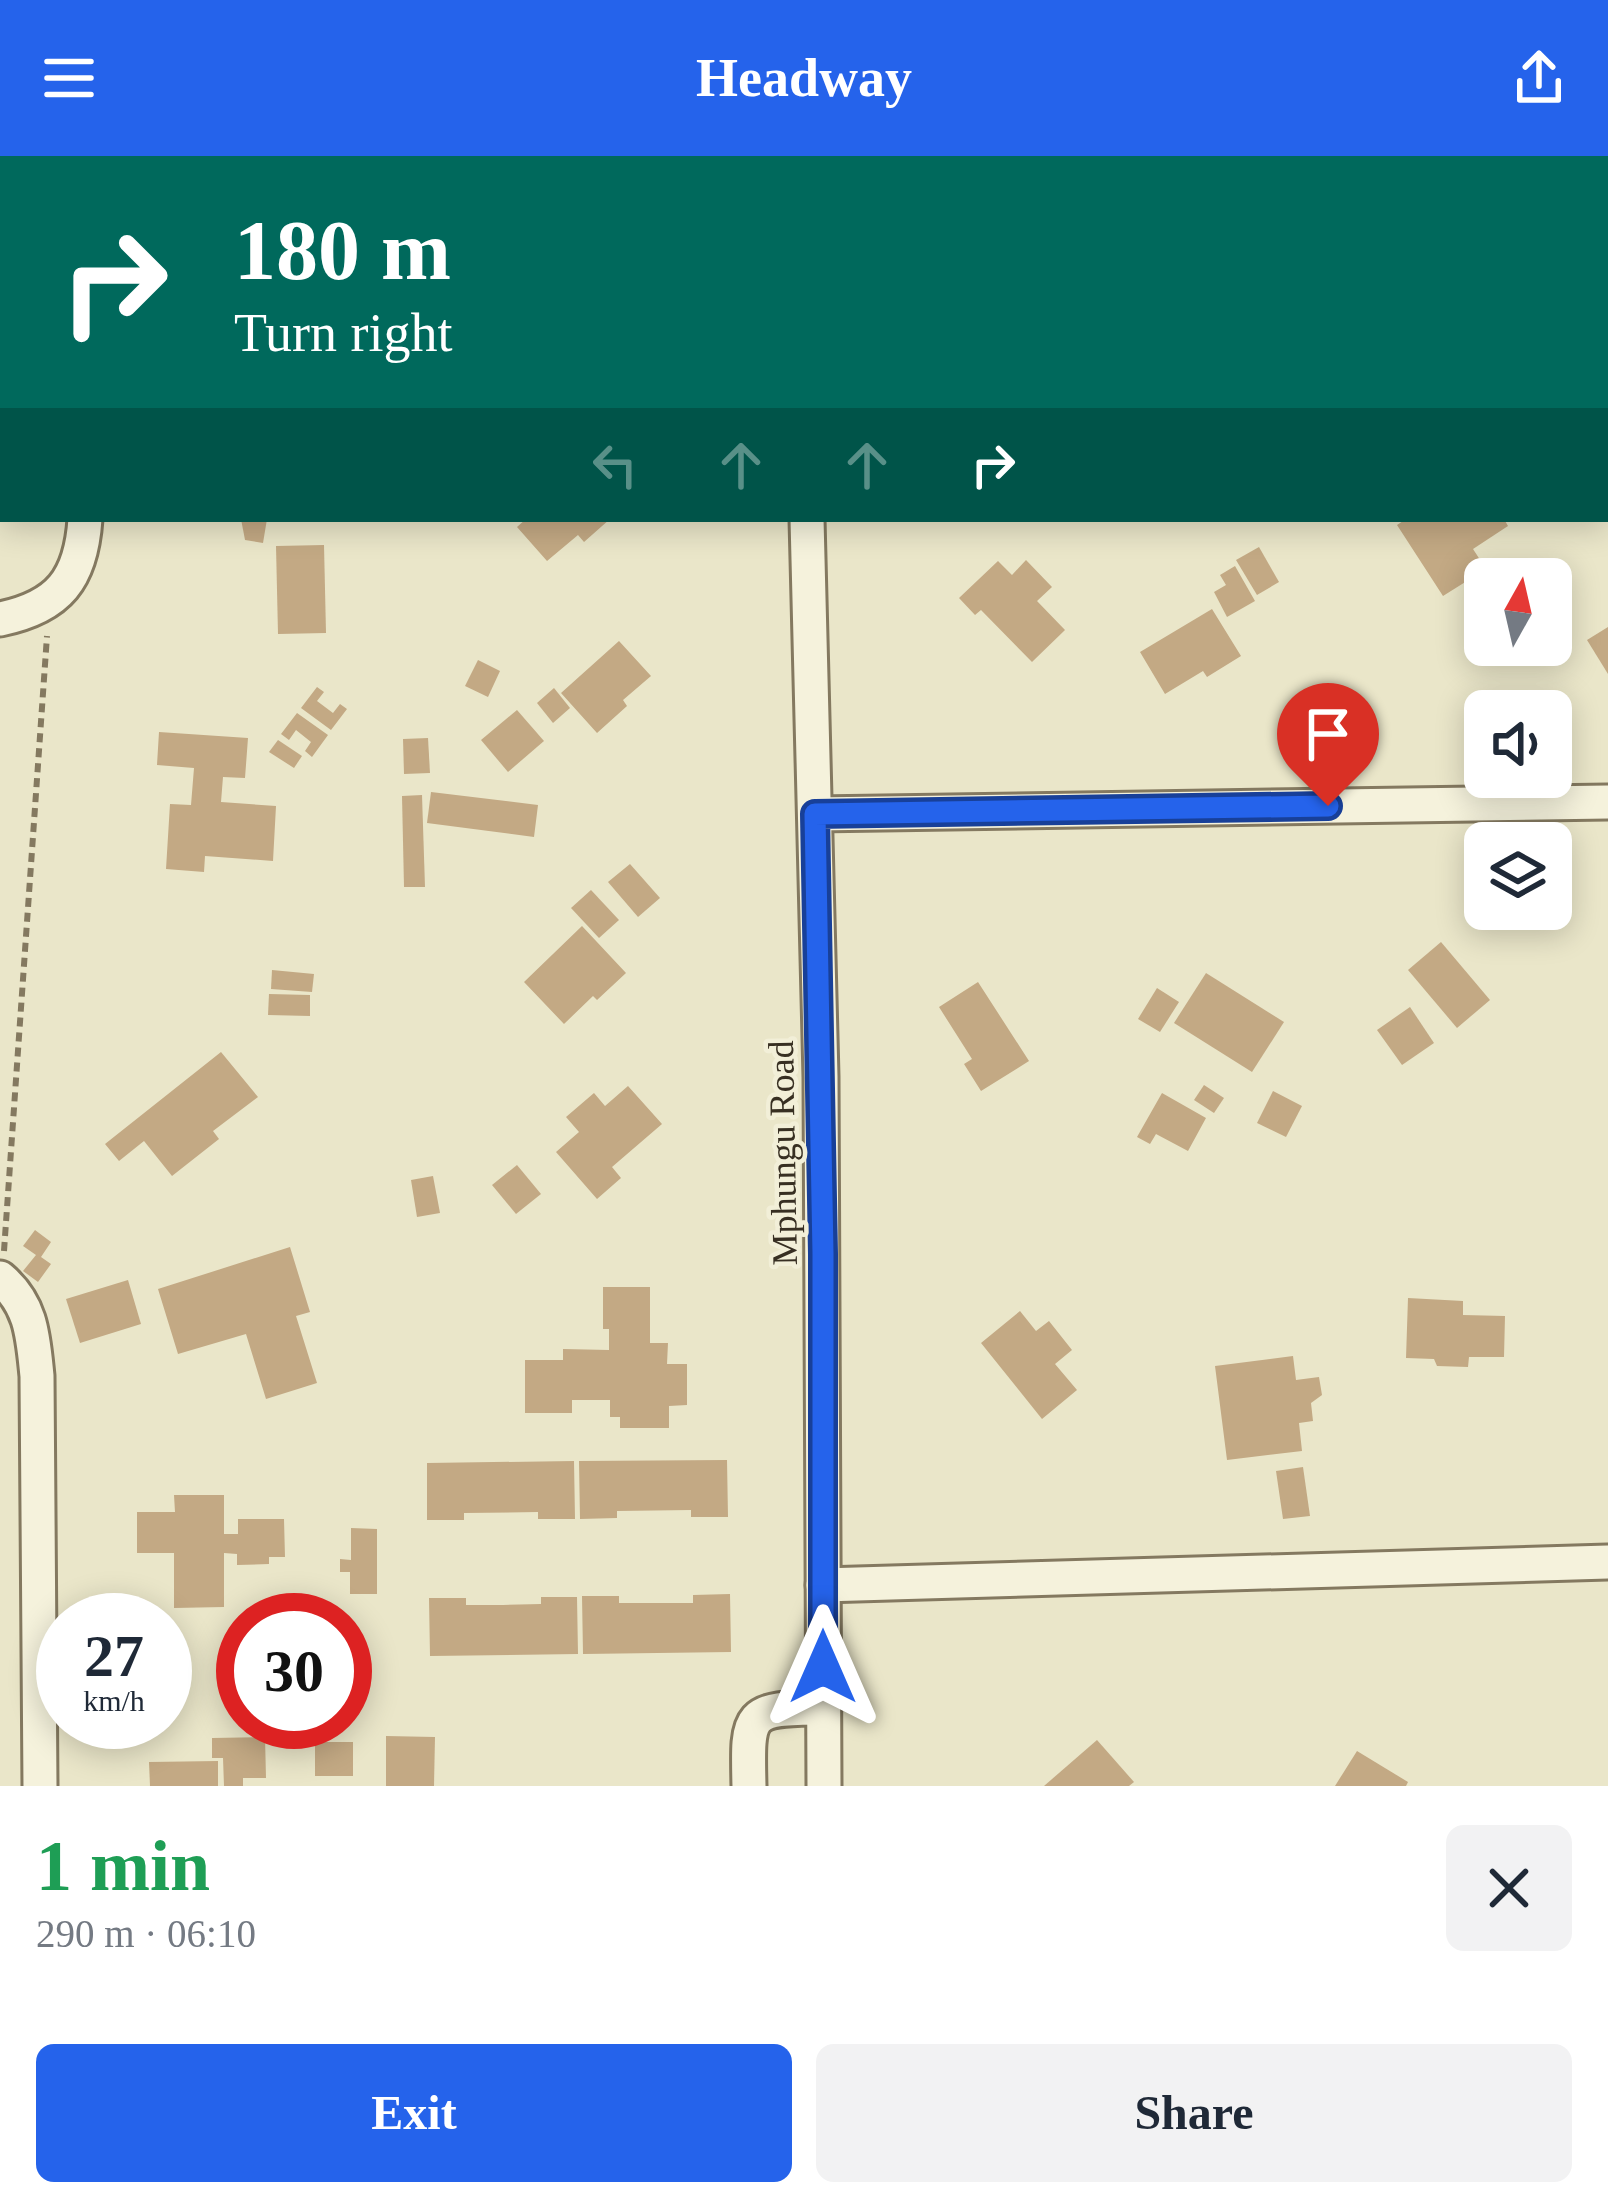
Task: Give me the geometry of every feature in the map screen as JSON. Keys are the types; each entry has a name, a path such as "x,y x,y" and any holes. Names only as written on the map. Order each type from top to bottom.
{"street":[{"path":"0,619 49,602 68,584 85,522"},
{"name":"Mphungu Road","path":"807,522 823,1188 824,1786"},
{"path":"815,814 1608,802"},
{"path":"1,1278 23,1303 31,1321 37,1376 40,1786"},
{"path":"823,1586 1608,1562"},
{"path":"748,1786 748,1739 756,1720 772,1709 823,1708"}],"path":[{"path":"1,1278 49,602"}],"building":[{"path":"242,522 266,522 263,543 245,540"},
{"path":"523,522 607,522 584,542 578,535 547,561 517,527"},
{"path":"1506,522 1508,526 1473,549 1479,558 1464,558 1464,583 1443,596 1397,525"},
{"path":"324,545 326,633 278,634 276,546"},
{"path":"1259,547 1279,582 1257,595 1236,560"},
{"path":"1026,560 1052,587 1037,601 1065,630 1032,662 981,610 975,615 959,598 998,561 1012,575"},
{"path":"1235,566 1255,601 1227,617 1214,592 1226,585 1220,575"},
{"path":"1212,609 1241,656 1165,694 1140,652"},
{"path":"1608,627 1608,674 1587,640"},
{"path":"619,641 651,676 623,700 627,706 597,733 561,693"},
{"path":"478,660 500,671 488,697 465,686"},
{"path":"317,687 324,692 317,701 333,713 340,704 347,709 331,730 301,708"},
{"path":"554,688 570,708 553,723 537,703"},
{"path":"517,710 544,741 508,772 481,740"},
{"path":"297,713 328,735 312,757 305,751 311,742 296,730 289,740 281,734"},
{"path":"159,732 248,738 245,778 223,777 221,802 276,806 273,861 205,856 204,872 166,869 170,804 191,805 194,768 157,765"},
{"path":"428,738 430,773 404,774 403,739"},
{"path":"278,740 302,756 294,768 269,752"},
{"path":"431,792 538,805 534,837 427,823"},
{"path":"422,795 425,887 404,887 402,796"},
{"path":"630,864 660,898 638,917 608,882"},
{"path":"591,890 619,920 599,938 571,908"},
{"path":"582,926 626,973 564,1024 524,982"},
{"path":"1441,942 1490,1000 1457,1028 1408,970"},
{"path":"272,970 314,974 312,992 271,989"},
{"path":"1206,973 1284,1022 1252,1072 1174,1023"},
{"path":"978,982 1029,1061 981,1091 964,1064 972,1059 939,1007"},
{"path":"1157,988 1179,1002 1160,1032 1138,1019"},
{"path":"269,994 310,995 310,1016 268,1015"},
{"path":"1410,1007 1434,1043 1402,1065 1377,1030"},
{"path":"221,1052 258,1097 213,1131 219,1139 172,1176 144,1141 119,1161 105,1144"},
{"path":"1204,1085 1224,1098 1214,1113 1194,1100"},
{"path":"628,1086 662,1124 612,1167 621,1178 597,1199 556,1152 579,1132 566,1117 594,1093 605,1106"},
{"path":"1273,1091 1302,1106 1286,1137 1257,1123"},
{"path":"1162,1093 1206,1118 1188,1151 1156,1134 1150,1144 1137,1137"},
{"path":"517,1165 541,1194 516,1214 492,1185"},
{"path":"433,1176 440,1213 417,1217 411,1180"},
{"path":"35,1230 51,1242 41,1257 51,1264 38,1282 23,1271 36,1255 23,1246"},
{"path":"290,1247 310,1312 296,1316 317,1383 266,1399 246,1334 178,1354 158,1289"},
{"path":"128,1280 141,1324 80,1343 66,1299"},
{"path":"603,1287 650,1287 650,1343 668,1343 667,1364 687,1364 687,1405 669,1406 669,1428 620,1428 620,1417 610,1417 610,1400 572,1400 572,1413 525,1413 525,1360 563,1360 563,1349 609,1350 609,1329 603,1329"},
{"path":"1408,1298 1463,1301 1463,1315 1505,1316 1504,1357 1469,1357 1468,1367 1406,1358"},
{"path":"1020,1311 1036,1331 1049,1321 1072,1350 1055,1364 1077,1390 1042,1419 981,1343"},
{"path":"1293,1356 1296,1380 1319,1377 1322,1395 1311,1403 1313,1421 1299,1423 1302,1451 1227,1460 1215,1366"},
{"path":"727,1460 728,1517 691,1517 691,1510 617,1511 617,1518 580,1519 579,1461"},
{"path":"574,1461 575,1519 538,1519 538,1512 464,1513 464,1520 427,1520 427,1463"},
{"path":"1303,1467 1310,1516 1283,1519 1276,1471"},
{"path":"174,1495 224,1495 224,1534 238,1534 238,1519 284,1519 285,1557 269,1557 269,1564 237,1565 237,1554 224,1553 224,1593 216,1593 216,1607 192,1608 192,1593 174,1593 174,1553 137,1553 137,1512 175,1512"},
{"path":"351,1528 377,1529 377,1594 350,1593 350,1572 340,1572 340,1559 351,1560"},
{"path":"730,1594 731,1652 583,1654 582,1596 619,1596 619,1603 693,1603 693,1595"},
{"path":"541,1597 577,1597 578,1654 430,1656 429,1598 503,1605 541,1604"},
{"path":"386,1736 435,1737 434,1786 386,1786"},
{"path":"212,1738 216,1738 216,1749 265,1749 266,1778 243,1778 243,1786 224,1786 223,1758 212,1758"},
{"path":"1097,1740 1134,1782 1129,1786 1044,1786"},
{"path":"315,1749 353,1749 353,1776 315,1776"},
{"path":"1357,1751 1408,1782 1406,1786 1335,1786"},
{"path":"218,1761 218,1786 150,1786 149,1762"}],"route":[{"path":"823,1667 823,1254 815,814 1328,806"}]}
